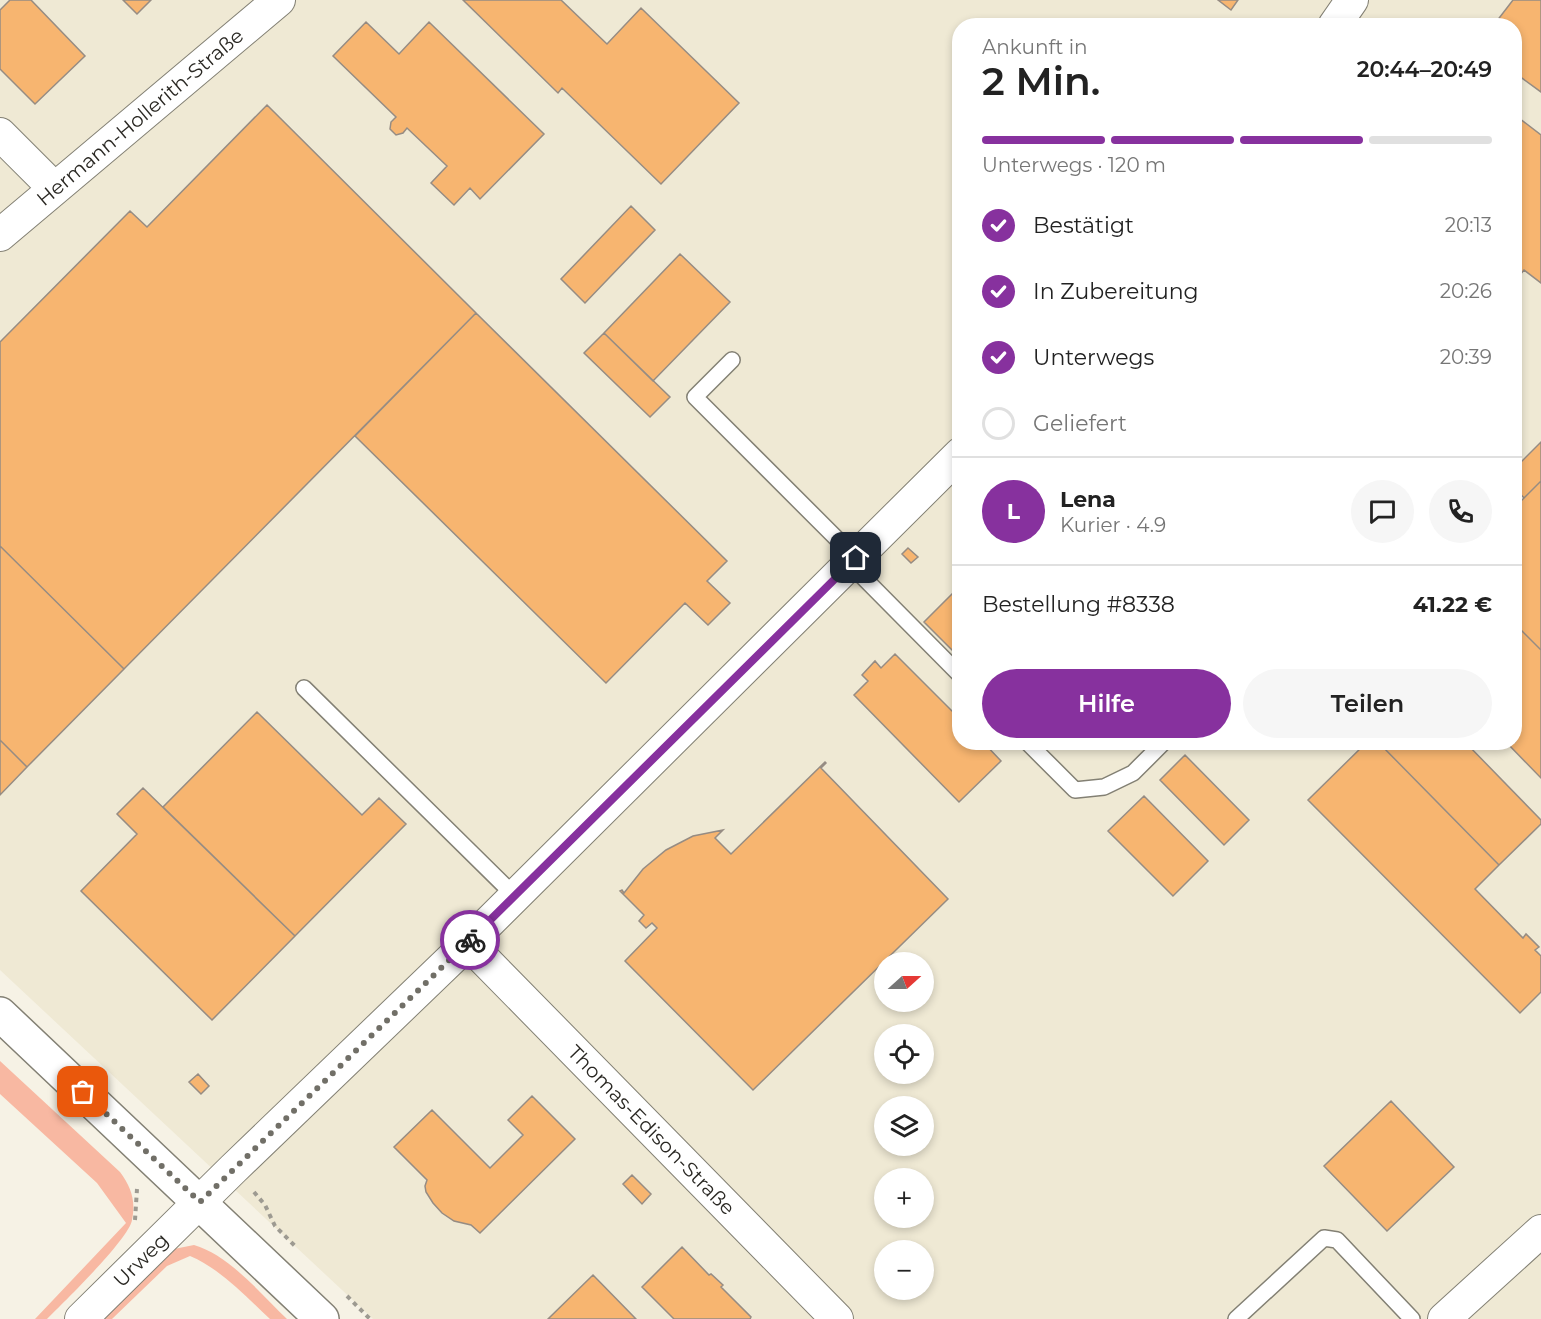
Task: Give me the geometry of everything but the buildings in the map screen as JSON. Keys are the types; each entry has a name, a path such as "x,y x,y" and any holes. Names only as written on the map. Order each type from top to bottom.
{"main road":[{"path":"0,1014 322,1319"}],"street":[{"name":"Hermann-Hollerith-Straße","path":"0,235 279,0"},
{"path":"1340,18 1352,0"},
{"path":"0,134 54,188"},
{"name":"Urweg","path":"81,1319 468,943 952,462"},
{"name":"Thomas-Edison-Straße","path":"468,943 837,1319"},
{"path":"1444,1319 1541,1231"}],"lane":[{"path":"732,360 695,397 952,666"},
{"path":"304,688 515,896"},
{"path":"1035,750 1074,790 1104,787 1133,773 1156,750"},
{"path":"1236,1319 1324,1238 1337,1240 1412,1319"}],"path":[{"path":"133,1183 137,1190 134,1227"}],"shaded area":[{"path":"0,0 1541,0 1541,1319 373,1319 0,970"},
{"path":"0,1061 120,1172 130,1189 133,1200 132,1220 120,1241 47,1319 35,1319 126,1223 97,1183 0,1094"},
{"path":"194,1245 220,1257 232,1266 287,1319 270,1319 212,1268 190,1256 167,1266 112,1319 100,1319 174,1249"}],"way so far":[{"path":"83,1092 200,1202 470,940"}],"route":[{"path":"470,940 856,558"}]}
